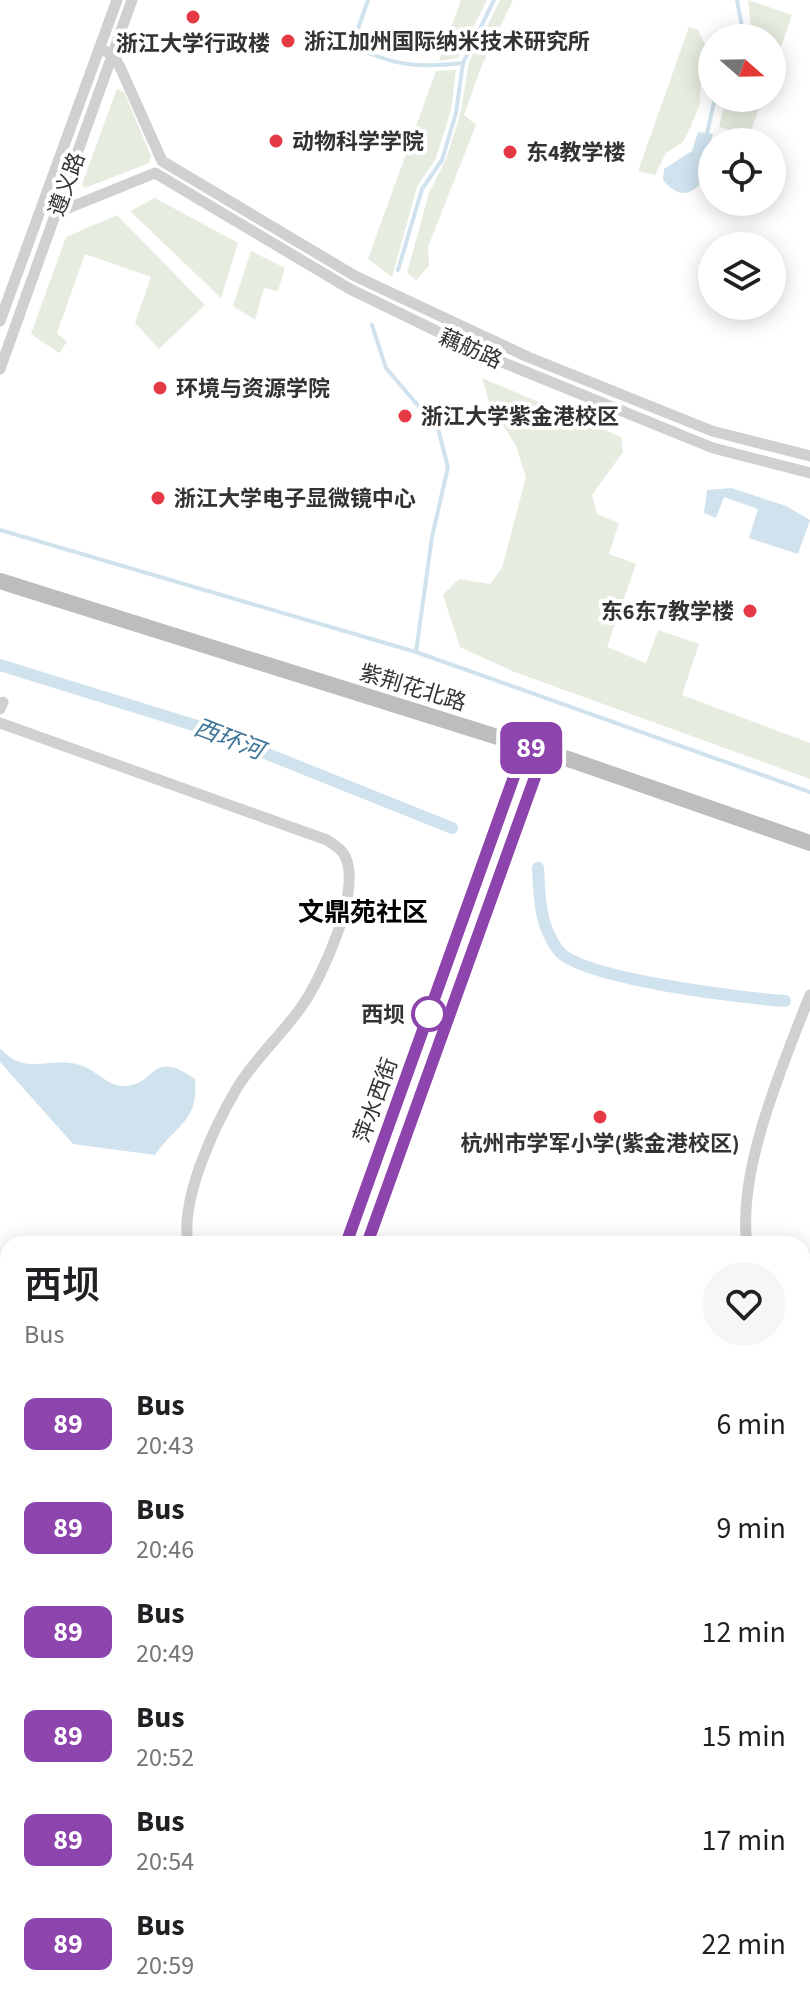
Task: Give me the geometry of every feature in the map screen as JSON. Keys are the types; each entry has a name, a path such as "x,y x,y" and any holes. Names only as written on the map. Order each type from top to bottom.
{"main road":[{"name":"紫荆花北路","path":"0,581 544,752 810,843"},
{"name":"萍水西街","path":"349,1236 525,746"},
{"name":"萍水西街","path":"370,1236 544,752"}],"street":[{"name":"遵义路","path":"0,321 117,0"},
{"name":"遵义路","path":"0,369 132,0"},
{"path":"99,49 113,54"},
{"name":"藕舫路","path":"113,54 162,161 355,276 447,321 712,431 810,456"},
{"name":"藕舫路","path":"57,210 155,173 350,289 492,358 713,448 810,473"},
{"path":"43,204 57,210"},
{"path":"0,723 327,840 338,847 346,859 345,901 332,948 303,1004 238,1087 219,1123 190,1200 188,1236"},
{"path":"747,1236 748,1182 784,1062 810,995"}],"shaded area":[{"path":"461,0 487,0 458,58 439,61"},
{"path":"500,0 513,0 482,65 464,115 476,125 428,247 429,266 416,280 407,273 429,193 446,159 460,115 469,62"},
{"path":"748,0 792,15 786,32 786,24 751,24"},
{"path":"689,27 698,30 698,109 690,128 683,142 666,153 655,175 638,171"},
{"path":"456,70 451,110 436,158 417,187 392,277 368,259 436,71"},
{"path":"117,89 124,92 151,156 149,163 85,188 82,184"},
{"path":"723,112 758,112 752,128 719,127"},
{"path":"155,198 238,243 221,298 130,211"},
{"path":"117,215 205,305 159,349 135,323 151,277 85,254 57,333 67,342 59,353 31,334 66,237"},
{"path":"251,251 285,268 278,291 264,288 255,320 233,306"},
{"path":"482,378 621,437 623,452 592,495 597,514 619,523 609,554 636,564 607,647 646,663 658,630 699,644 682,695 810,743 810,779 512,671 460,647 443,595 459,579 490,584 502,568 526,477 516,446 489,402"}],"water":[{"path":"698,132 698,185 689,192 679,192 663,180 664,169 692,151"},
{"path":"731,488 786,506 810,520 798,554 749,538 758,509 724,497 716,518 704,513 707,490"},
{"path":"0,1048 19,1062 80,1065 112,1083 124,1086 142,1080 161,1067 180,1070 195,1079 193,1105 184,1122 155,1155 73,1144 0,1062"}],"waterway":[{"path":"368,0 352,46 406,64 463,63"},
{"path":"398,270 422,189 442,160 456,113 463,63 494,0"},
{"path":"737,0 741,24"},
{"path":"708,128 712,112"},
{"path":"372,325 386,368 438,429 448,467 432,537 416,652"},
{"path":"0,530 416,652 810,792"},
{"name":"西环河","path":"0,665 200,727 452,828"},
{"name":"西环河","path":"538,868 547,930 558,950 572,960 597,970 664,985 785,1001"}],"bus line":[{"name":"89","path":"349,1236 525,746 544,752 370,1236"}],"place":[{"name":"浙江大学行政楼","path":"193,17"},
{"name":"浙江加州国际纳米技术研究所","path":"288,41"},
{"name":"动物科学学院","path":"276,141"},
{"name":"东4教学楼","path":"510,152"},
{"name":"环境与资源学院","path":"160,388"},
{"name":"浙江大学紫金港校区","path":"405,416"},
{"name":"浙江大学电子显微镜中心","path":"158,498"},
{"name":"东6东7教学楼","path":"750,611"},
{"name":"西坝","path":"429,1014"},
{"name":"杭州市学军小学(紫金港校区)","path":"600,1117"}],"district":[{"name":"文鼎苑社区","path":"363,912"}]}
